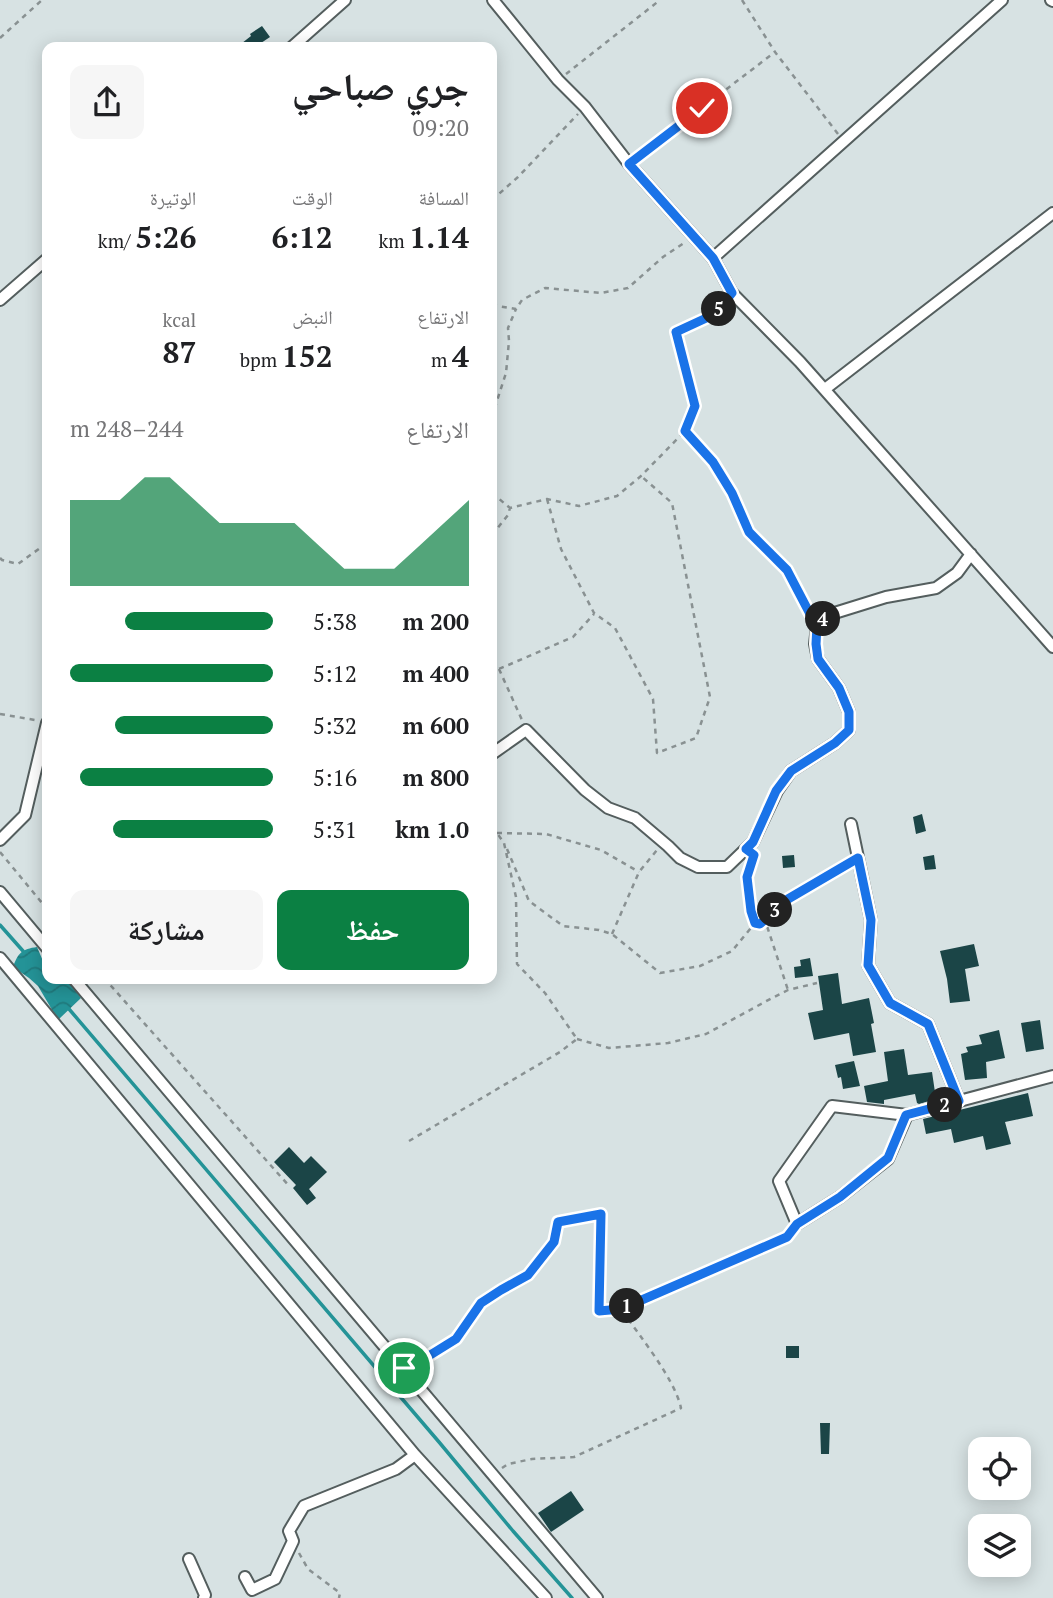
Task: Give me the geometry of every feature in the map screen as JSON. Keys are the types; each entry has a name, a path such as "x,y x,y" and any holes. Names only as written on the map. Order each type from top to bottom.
{"street":[{"path":"298,42 345,0"},
{"path":"493,0 558,80 586,107 629,164 713,258 732,293 825,389 1053,647"},
{"path":"713,258 1002,0"},
{"path":"825,389 1053,213"},
{"path":"0,300 42,263"},
{"path":"497,750 526,730 586,790 608,808 635,818 680,858 698,867 727,867 753,842 776,791 791,771 835,743 849,730 849,712 839,688 818,659 817,626 828,615 886,597 936,587 957,573 971,554"},
{"path":"0,840 25,815 42,744"},
{"path":"851,824 871,920 868,965 890,1003 928,1024 959,1101"},
{"path":"0,892 42,942"},
{"path":"0,958 415,1455 546,1598"},
{"path":"78,984 597,1598"},
{"path":"906,1115 888,1158 840,1197 797,1224 779,1181 832,1107 906,1115 1053,1076"},
{"path":"244,1577 252,1590 275,1579 293,1541 289,1531 304,1506 396,1469 415,1455"},
{"path":"189,1559 204,1598"}],"path":[{"path":"0,38 42,0"},
{"path":"558,80 660,0"},
{"path":"742,0 775,52 843,141"},
{"path":"629,164 775,52"},
{"path":"497,196 586,107"},
{"path":"497,401 506,373 508,328 522,300 545,288 601,293 628,288 663,257 694,237"},
{"path":"510,508 547,499 579,506 617,496 641,477 685,431 695,406 676,332 715,314 732,293"},
{"path":"497,306 516,309"},
{"path":"685,431 713,462 732,493 749,532 787,570 810,614 824,620"},
{"path":"547,499 561,549 594,613 615,628 653,699 657,752 696,738 710,697 672,503 641,477"},
{"path":"497,497 510,508"},
{"path":"497,529 510,508"},
{"path":"1,559 18,564 42,547"},
{"path":"526,730 499,669 573,637 594,613"},
{"path":"0,714 35,720"},
{"path":"497,832 546,834 601,850 639,872"},
{"path":"497,833 504,843 529,901 564,926 612,934 660,973 700,967 733,951 755,923"},
{"path":"612,934 639,872 663,841"},
{"path":"504,843 516,897 517,964 545,993 578,1039 609,1048 668,1043 706,1034 788,990 817,983"},
{"path":"746,849 754,855 747,877 755,923"},
{"path":"0,852 42,903"},
{"path":"760,924 788,899 858,858"},
{"path":"755,923 767,926 788,990"},
{"path":"109,984 290,1188"},
{"path":"410,1141 578,1039"},
{"path":"404,1368 456,1339 481,1303 528,1275 554,1242 558,1222 601,1214 599,1311 621,1309 787,1237 797,1224"},
{"path":"492,1474 508,1464 532,1459 574,1457 681,1408 678,1395 621,1309"},
{"path":"293,1541 309,1569 340,1593 340,1598"}],"water":[{"path":"37,947 42,959 42,984 70,984 81,998 58,1020 38,986 13,967 21,953"}],"building":[{"path":"262,26 270,37 262,42 243,42"},
{"path":"922,814 926,831 916,834 913,817"},
{"path":"794,855 795,867 783,868 782,856"},
{"path":"934,855 936,869 925,870 923,857"},
{"path":"974,944 979,966 965,969 970,1001 950,1003 940,951"},
{"path":"810,958 813,976 795,978 794,967 801,966 800,960"},
{"path":"838,973 842,1004 869,998 876,1052 853,1056 849,1033 814,1040 808,1013 823,1010 818,976"},
{"path":"1040,1020 1044,1049 1026,1052 1021,1023"},
{"path":"999,1030 1005,1058 986,1062 987,1078 965,1080 961,1054 968,1052 966,1047 982,1044 979,1035"},
{"path":"904,1049 908,1075 932,1072 936,1099 919,1104 915,1094 884,1100 884,1104 867,1102 864,1086 888,1081 884,1052"},
{"path":"854,1061 860,1086 843,1089 835,1065"},
{"path":"1028,1093 1033,1116 1005,1122 1011,1144 986,1150 983,1136 954,1143 951,1129 926,1134 923,1119"},
{"path":"289,1147 304,1163 311,1156 327,1172 309,1189 316,1198 307,1205 293,1188 296,1185 274,1162"},
{"path":"786,1346 799,1346 799,1358 786,1358"},
{"path":"820,1423 830,1423 829,1454 821,1454"},
{"path":"571,1491 584,1510 551,1532 538,1513"}],"waterway":[{"path":"0,925 23,951"},
{"path":"69,1009 572,1598"}],"route":[{"path":"404,1368 456,1339 481,1303 528,1275 554,1242 558,1222 601,1214 599,1311 621,1309 787,1237 797,1224 840,1197 888,1158 906,1115 959,1101 928,1024 890,1003 868,965 871,920 858,858 788,899 760,924 755,923 751,911 747,877 754,855 746,849 753,842 776,791 791,771 835,743 849,730 849,712 839,688 818,659 817,626 824,620 810,614 787,570 749,532 732,493 713,462 685,431 695,406 676,332 715,314 732,293 713,258 629,164 702,108"}]}
